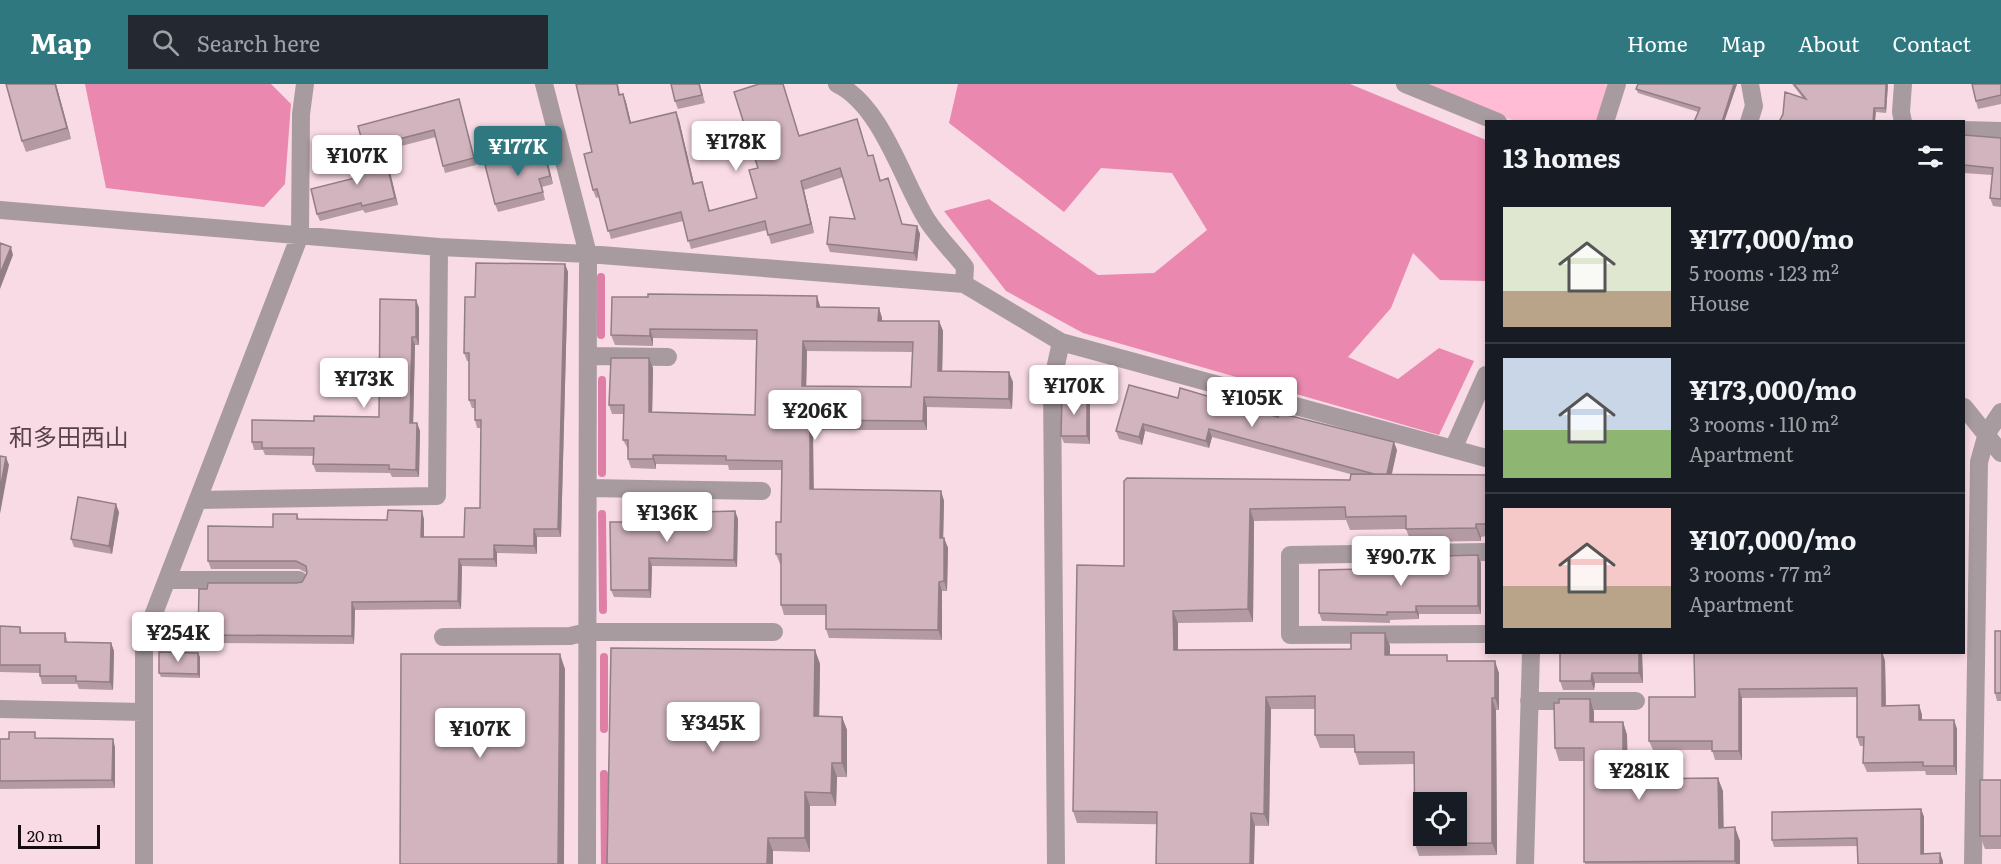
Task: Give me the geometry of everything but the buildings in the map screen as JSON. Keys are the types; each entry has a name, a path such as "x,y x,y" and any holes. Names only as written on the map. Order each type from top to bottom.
{"street":[{"path":"144,864 144,639 300,235 301,114 305,84"},
{"path":"544,84 588,254 587,864"},
{"path":"837,84 851,91 891,146 927,220 965,267 964,284"},
{"path":"1405,84 1493,120"},
{"path":"1606,120 1617,84"},
{"path":"1750,84 1754,106 1750,120"},
{"path":"1903,84 1903,120"},
{"path":"1965,130 2001,131"},
{"path":"0,210 439,247 588,254 964,284 1061,342 1485,458"},
{"path":"198,500 437,496 439,247"},
{"path":"1056,864 1052,383 1061,342"},
{"path":"588,356 668,357"},
{"path":"1453,449 1485,377"},
{"path":"1965,408 2001,453"},
{"path":"1973,864 1979,462 1987,433 2001,412"},
{"path":"588,488 762,491"},
{"path":"1485,552 1290,555 1290,635 1485,634"},
{"path":"167,580 299,580"},
{"path":"443,637 570,636 587,632 774,632"},
{"path":"1525,864 1531,654"},
{"path":"1529,701 1636,701"},
{"path":"0,710 144,712"}],"shaded area":[{"path":"85,84 271,84 291,104 285,184 264,207 106,188"},
{"path":"958,84 1350,84 1485,140 1485,281 1440,280 1413,253 1391,308 1348,357 1398,379 1439,348 1474,361 1439,435 1083,333 1006,291 944,211 989,199 1098,275 1154,273 1207,230 1172,173 1101,168 1064,212 949,123"},
{"path":"1426,84 1608,84 1597,120 1513,120"}],"waterway":[{"path":"601,277 601,335"},
{"path":"602,380 602,473"},
{"path":"602,514 603,610"},
{"path":"604,657 604,729"},
{"path":"604,774 605,864"}],"district":[{"name":"和多田西山","path":"69,435"}]}
